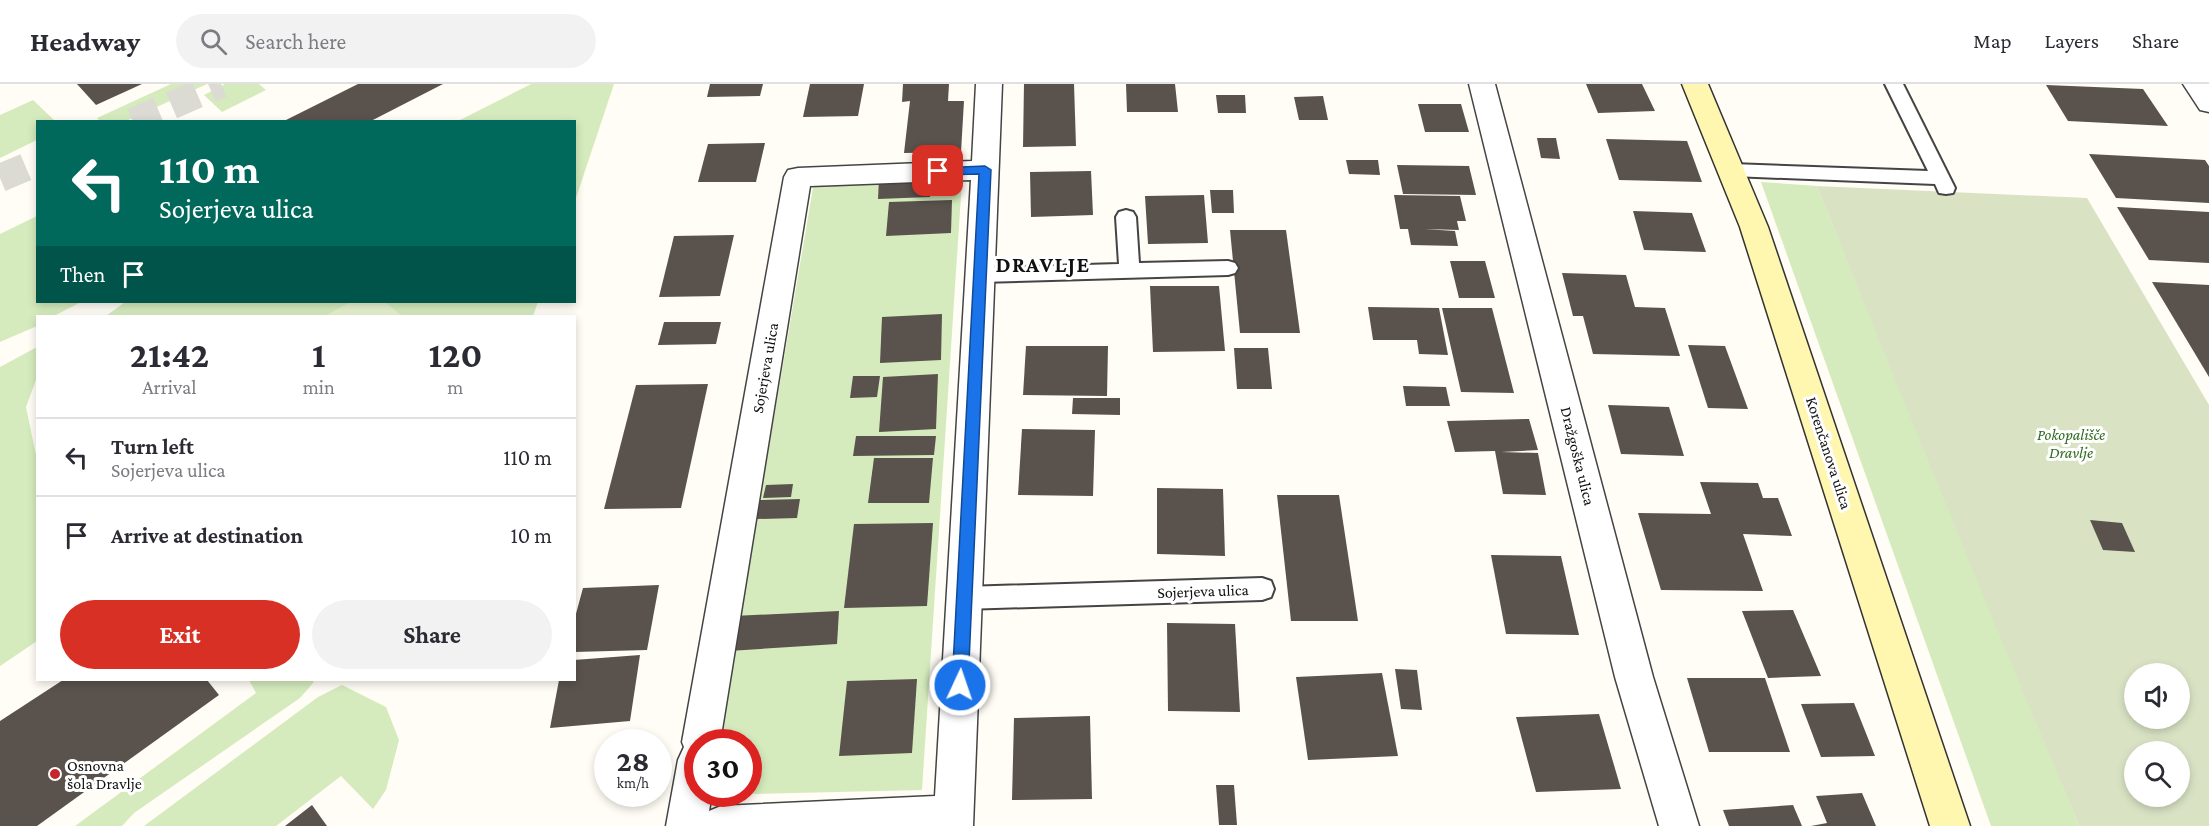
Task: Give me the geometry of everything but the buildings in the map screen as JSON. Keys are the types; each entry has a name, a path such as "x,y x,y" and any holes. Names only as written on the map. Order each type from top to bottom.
{"street":[{"path":"721,826 953,821 989,84"},
{"name":"Dražgoška ulica","path":"1482,84 1634,677 1679,826"},
{"name":"Korenčanova ulica","path":"1695,84 1754,227 1950,826"},
{"path":"2196,84 2209,104"},
{"name":"Sojerjeva ulica","path":"702,729 798,177 985,170"},
{"path":"686,826 689,807"}],"lane":[{"path":"1732,170 1943,183 1894,84"},
{"path":"1126,217 1129,270"},
{"path":"980,275 1228,268"},
{"name":"Sojerjeva ulica","path":"964,598 1262,589"}],"green space":[{"path":"171,84 207,84 128,120 99,120 97,118"},
{"path":"225,84 259,84 266,90 222,112 204,95"},
{"path":"531,84 614,84 576,198 576,120 460,120"},
{"path":"33,100 54,120 36,120 36,140 0,158 0,115"},
{"path":"962,180 922,790 762,794 762,729 721,729 814,182"},
{"path":"1761,182 1817,186 2079,826 1991,826"},
{"name":"Pokopališče Dravlje","path":"1817,186 2087,198 2209,405 2209,826 2079,826"},
{"path":"36,216 36,303 79,303 56,315 36,315 36,326 0,342 0,234"},
{"path":"124,303 538,303 533,315 107,315"},
{"path":"348,303 386,303 401,315 327,315"},
{"path":"36,348 36,380 26,407 36,455 36,642 0,666 0,367"},
{"path":"250,681 314,681 300,698 134,813 122,826 75,826 256,693"},
{"path":"342,685 386,707 399,740 386,790 373,809 341,776 276,826 144,826 318,697"}],"tunnel":[{"path":"138,120 221,84"},
{"path":"0,178 36,163"}],"place":[{"name":"Osnovna šola Dravlje","path":"55,774"}],"district":[{"name":"DRAVLJE","path":"1043,264"}],"route":[{"path":"938,171 985,170 960,685"}]}
